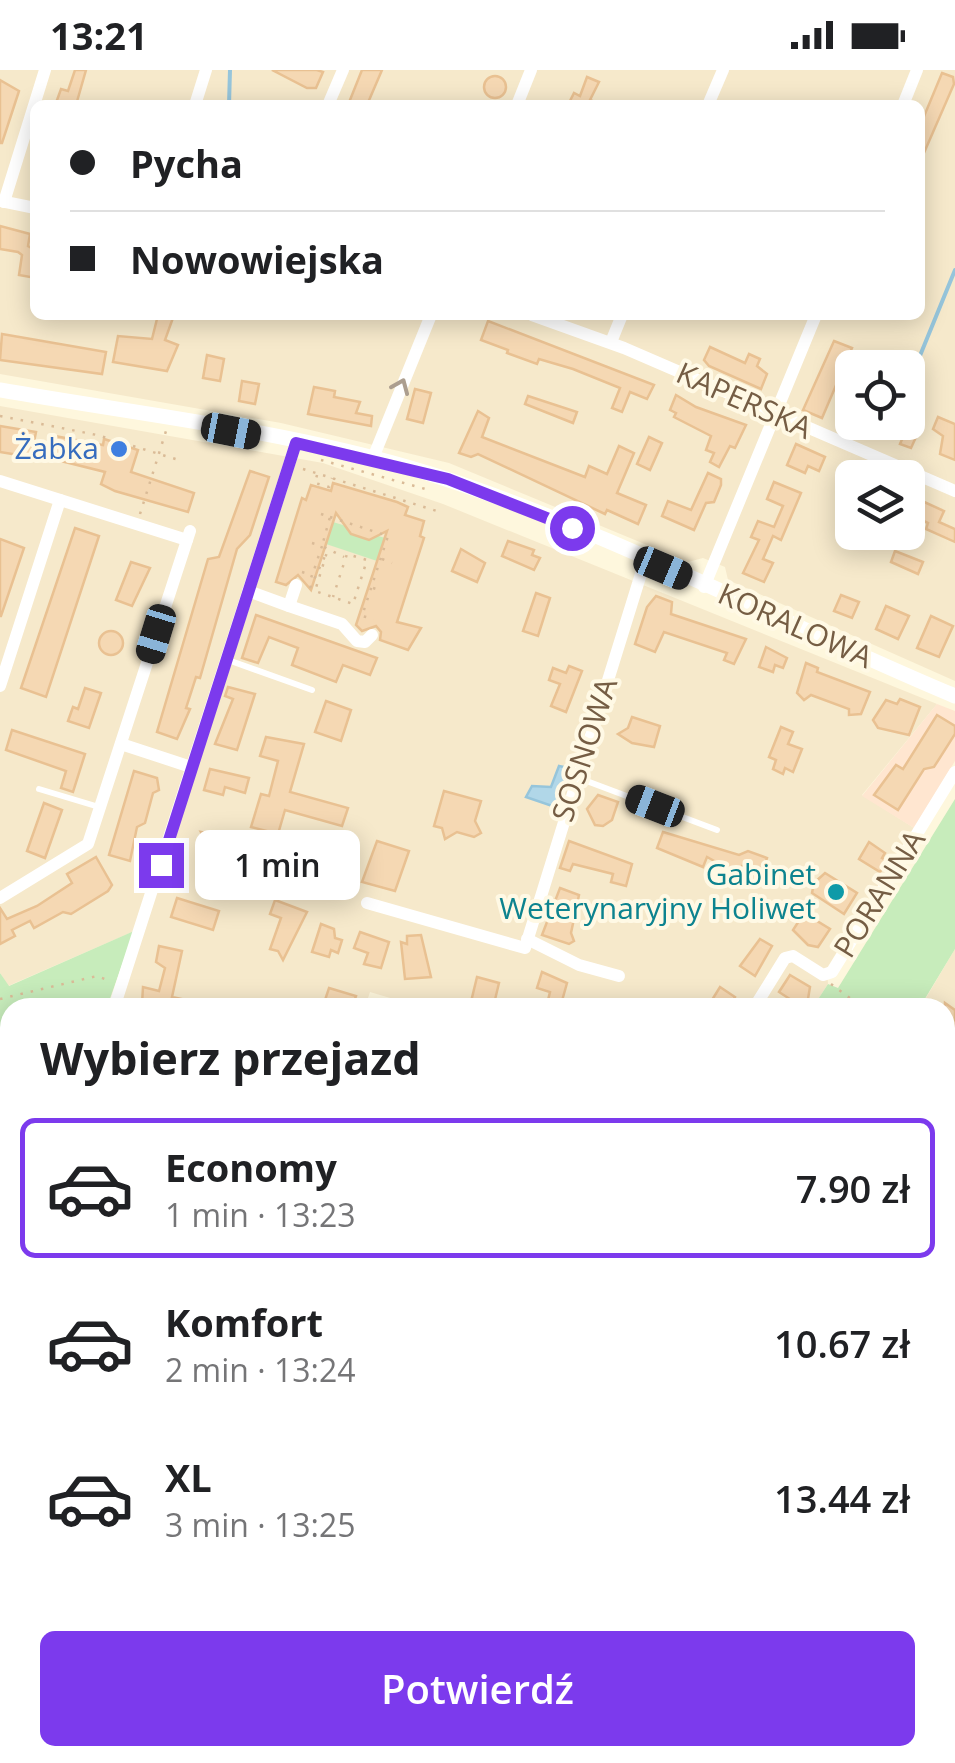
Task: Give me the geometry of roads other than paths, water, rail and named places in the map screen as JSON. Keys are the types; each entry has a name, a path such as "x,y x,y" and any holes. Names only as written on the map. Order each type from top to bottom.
{"street":[{"path":"35,100 45,70"},
{"path":"197,100 206,70"},
{"path":"330,100 343,70"},
{"path":"519,100 531,70"},
{"path":"710,100 723,70"},
{"path":"905,100 918,70"},
{"path":"30,116 2,202 30,207"},
{"path":"373,458 429,320"},
{"name":"KAPERSKA","path":"547,320 611,342 955,491"},
{"path":"611,342 620,320"},
{"path":"704,586 814,320"},
{"name":"KORALOWA","path":"0,390 373,458 495,496 955,696"},
{"path":"117,998 296,443"},
{"path":"0,481 136,524 188,536 101,808 84,848 0,898"},
{"path":"1,678 60,500"},
{"name":"SOSNOWA","path":"527,939 574,777 645,561"},
{"path":"289,606 302,586"},
{"path":"248,591 342,624 357,641 365,642 372,635"},
{"path":"121,744 191,768"},
{"name":"PORANNA","path":"760,998 785,958 793,956 828,974 955,772"},
{"path":"368,903 519,949 525,948 527,939 579,965 619,976"}],"lane":[{"path":"225,660 312,690"},
{"path":"574,777 717,830"},
{"path":"38,788 101,808"}],"water":[{"path":"559,766 569,768 555,807 526,797 532,786 551,787"}],"waterway":[{"path":"229,100 230,70"},
{"path":"922,350 955,270"}],"place":[{"name":"Żabka","path":"119,449"},
{"name":"Gabinet Weterynaryjny Holiwet","path":"836,892"}]}
